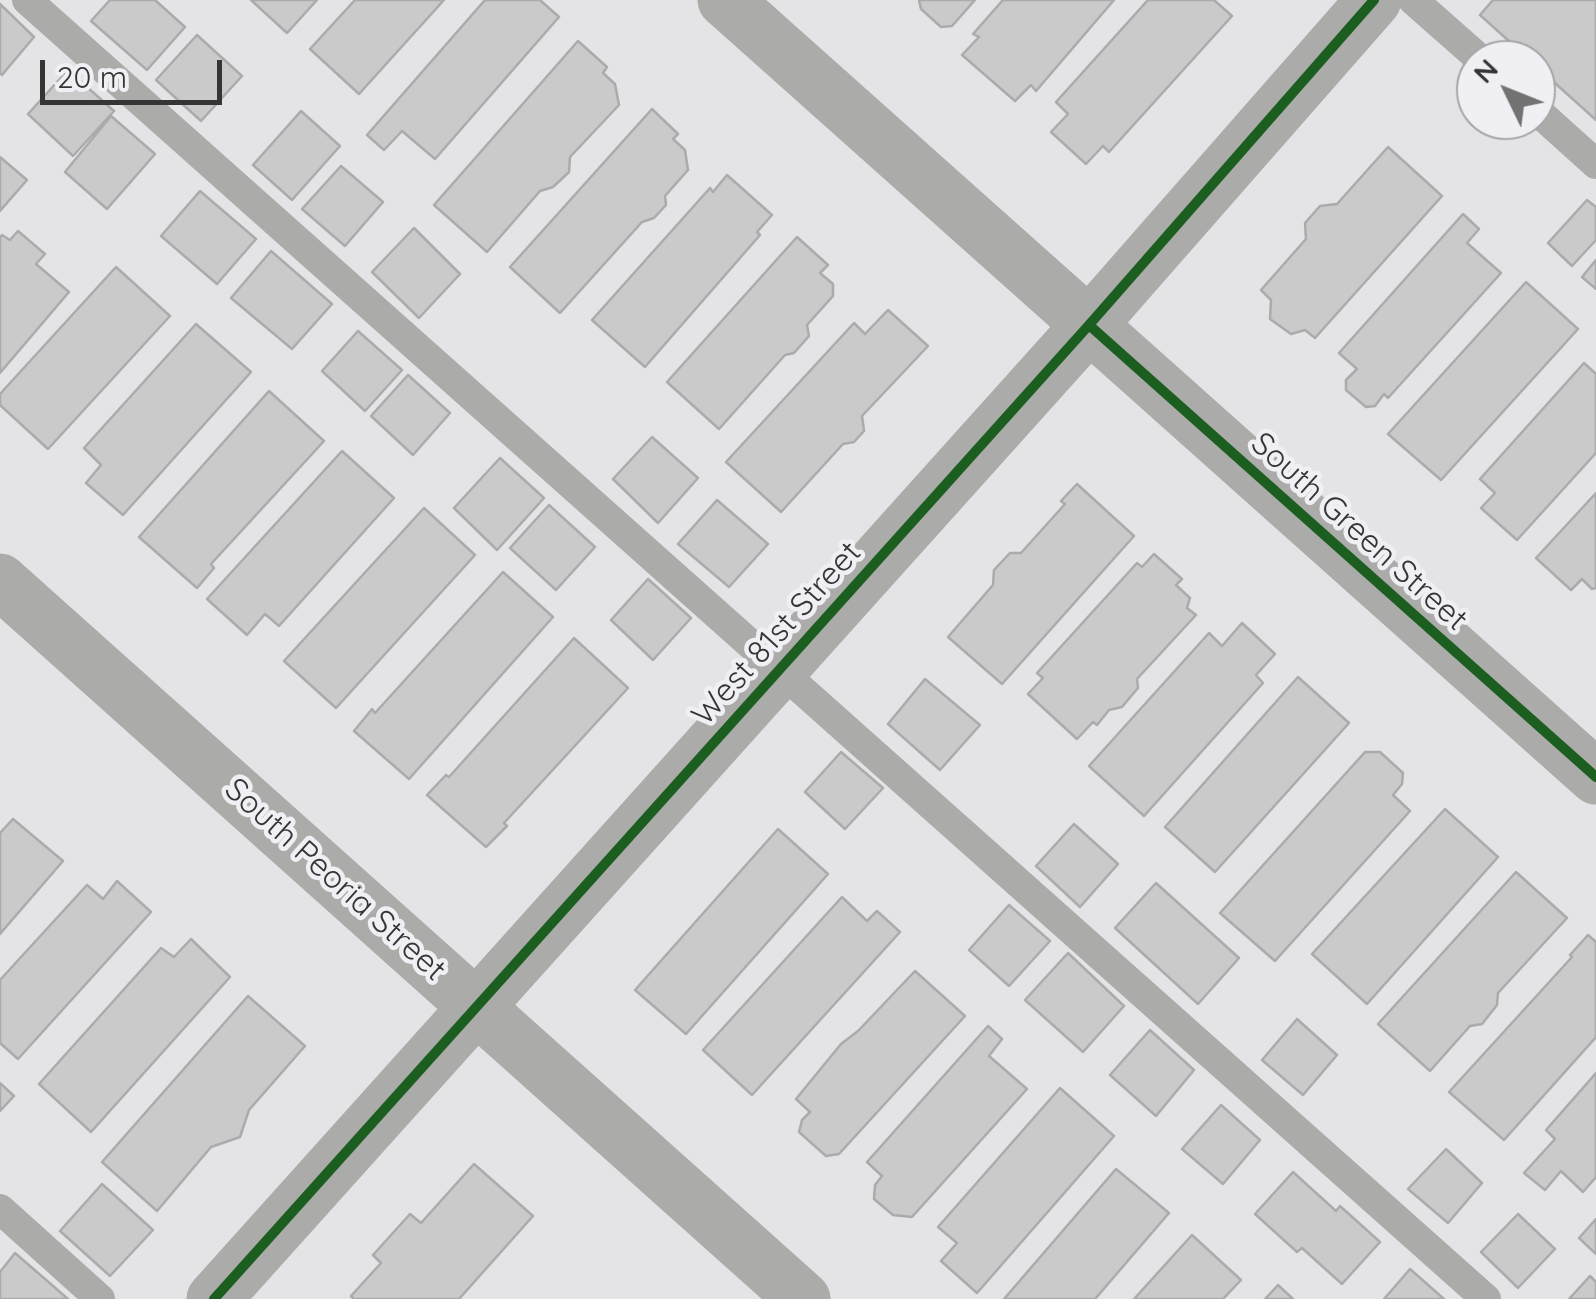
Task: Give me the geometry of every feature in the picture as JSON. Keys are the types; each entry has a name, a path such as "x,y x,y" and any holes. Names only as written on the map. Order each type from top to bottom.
{"street":[{"name":"South Green Street","path":"724,0 1596,777"},
{"name":"West 81st Street","path":"214,1299 1089,324 1374,0"},
{"name":"South Peoria Street","path":"0,581 803,1299"}],"lane":[{"path":"27,0 1486,1299"},
{"path":"1413,0 1458,40"},
{"path":"1556,128 1596,164"},
{"path":"0,1209 100,1299"}],"building":[{"path":"110,0 155,0 185,27 147,70 91,21"},
{"path":"251,0 317,0 287,33"},
{"path":"355,0 444,0 359,94 310,49"},
{"path":"485,0 540,0 559,17 435,159 402,131 384,150 367,135"},
{"path":"919,0 975,0 952,26 941,27 921,9"},
{"path":"1003,0 1114,0 1036,91 1031,85 1015,101 962,55 979,37 973,34"},
{"path":"1148,0 1214,0 1232,16 1109,152 1103,146 1086,164 1051,132 1068,114 1056,102"},
{"path":"1493,0 1596,0 1596,120 1556,84 1556,40 1508,40 1480,15"},
{"path":"0,4 34,37 2,75 0,73"},
{"path":"197,35 242,76 201,121 156,80"},
{"path":"578,41 607,67 603,73 615,84 619,105 570,157 569,172 553,187 540,191 487,252 434,205"},
{"path":"68,70 114,111 73,156 28,114"},
{"path":"652,109 678,134 673,139 685,150 688,170 665,196 666,205 654,218 642,222 560,313 510,267"},
{"path":"301,111 340,146 292,200 253,165"},
{"path":"111,116 155,154 107,209 65,172"},
{"path":"1388,147 1442,196 1315,338 1305,330 1291,334 1270,319 1271,300 1261,290 1306,239 1305,223 1320,206 1337,204"},
{"path":"0,157 27,180 0,211"},
{"path":"341,166 383,202 345,246 302,209"},
{"path":"727,175 772,215 757,232 760,235 645,367 592,320 710,188 713,192"},
{"path":"200,191 256,239 217,284 161,236"},
{"path":"1587,200 1596,207 1596,240 1572,266 1548,243"},
{"path":"1463,214 1479,229 1467,243 1501,273 1388,398 1384,394 1375,406 1366,407 1346,390 1346,380 1357,369 1339,353"},
{"path":"414,228 460,274 419,318 372,272"},
{"path":"18,231 45,254 36,264 69,292 0,373 0,238 2,235 10,240"},
{"path":"797,237 828,265 820,273 833,284 833,296 807,325 809,336 794,353 785,355 719,429 667,382"},
{"path":"271,251 332,304 292,349 231,298"},
{"path":"1596,260 1596,289 1582,277"},
{"path":"116,267 170,316 48,449 0,405 0,394"},
{"path":"1526,282 1578,329 1441,480 1388,434"},
{"path":"888,310 928,346 862,416 864,431 854,442 843,444 781,512 726,462 854,323 865,334"},
{"path":"196,324 251,372 123,515 86,483 101,465 84,448"},
{"path":"358,331 402,370 365,411 322,371"},
{"path":"1584,363 1596,374 1596,453 1517,540 1481,508 1495,493 1480,479"},
{"path":"408,375 450,413 413,455 371,416"},
{"path":"269,391 324,441 211,564 214,568 197,588 139,537"},
{"path":"652,437 698,478 658,523 613,479"},
{"path":"342,451 394,498 279,626 265,614 247,635 207,599"},
{"path":"500,458 544,498 497,550 454,508"},
{"path":"1077,484 1134,536 1002,684 948,637 993,585 994,570 1010,553 1021,553 1065,504 1061,501"},
{"path":"1596,493 1596,588 1592,589 1582,579 1571,590 1536,558"},
{"path":"717,500 768,544 729,587 678,544"},
{"path":"549,505 595,547 556,590 510,548"},
{"path":"424,508 475,555 336,708 284,661"},
{"path":"1154,554 1182,579 1176,585 1190,598 1187,608 1196,615 1137,679 1138,688 1122,707 1109,710 1097,725 1093,722 1077,739 1028,694 1043,678 1037,673 1137,563 1142,567"},
{"path":"503,572 553,617 409,779 354,731 372,709 375,713"},
{"path":"648,579 691,618 653,660 611,620"},
{"path":"1242,623 1275,654 1256,675 1263,683 1144,816 1089,766 1209,633 1222,646"},
{"path":"574,638 628,688 486,847 427,795 446,775 449,777"},
{"path":"1298,677 1349,723 1215,872 1165,827"},
{"path":"925,679 980,725 940,770 888,724"},
{"path":"841,752 883,788 845,829 805,792"},
{"path":"1365,752 1380,752 1403,773 1402,784 1393,795 1410,811 1275,961 1220,913"},
{"path":"1445,809 1498,857 1367,1004 1312,954"},
{"path":"13,819 63,861 0,934 0,833"},
{"path":"1074,824 1118,864 1080,907 1036,866"},
{"path":"778,829 828,874 686,1034 635,990"},
{"path":"1516,872 1567,918 1498,993 1497,1005 1482,1024 1470,1026 1430,1071 1378,1024"},
{"path":"117,881 151,912 18,1059 0,1043 0,980 87,885 103,899"},
{"path":"1156,883 1239,958 1198,1004 1115,928"},
{"path":"842,897 867,921 877,911 900,932 752,1095 703,1050"},
{"path":"1009,905 1050,941 1009,986 969,950"},
{"path":"1588,935 1596,942 1596,1037 1504,1140 1449,1092"},
{"path":"191,939 230,977 91,1132 39,1084 161,948 174,957"},
{"path":"1068,953 1124,1006 1083,1052 1025,1000"},
{"path":"915,971 965,1016 839,1154 826,1156 799,1132 802,1120 810,1112 796,1099 841,1044"},
{"path":"248,996 305,1046 249,1110 240,1137 211,1147 157,1211 102,1162"},
{"path":"1297,1019 1337,1055 1303,1095 1262,1060"},
{"path":"988,1026 1002,1039 989,1056 1027,1089 912,1217 893,1215 874,1199 875,1185 882,1176 867,1162"},
{"path":"1150,1030 1194,1070 1156,1116 1110,1075"},
{"path":"1596,1073 1596,1177 1583,1192 1561,1171 1545,1190 1524,1173 1555,1139 1546,1130"},
{"path":"0,1083 14,1096 0,1111"},
{"path":"1060,1088 1114,1136 977,1293 941,1261 957,1243 938,1227"},
{"path":"1221,1105 1260,1140 1223,1184 1182,1149"},
{"path":"1446,1149 1482,1183 1448,1223 1408,1189"},
{"path":"474,1164 533,1216 459,1299 354,1299 351,1296 381,1263 373,1255 410,1214 421,1223"},
{"path":"1116,1169 1169,1213 1095,1299 1004,1299"},
{"path":"1293,1172 1336,1211 1340,1206 1380,1242 1342,1284 1302,1248 1297,1252 1255,1214"},
{"path":"102,1184 153,1230 110,1276 60,1231"},
{"path":"1518,1214 1555,1249 1518,1288 1481,1252"},
{"path":"1596,1219 1596,1254 1579,1238"},
{"path":"1192,1235 1241,1280 1223,1299 1134,1299"},
{"path":"15,1253 68,1299 0,1299 0,1272"},
{"path":"1410,1269 1444,1299 1384,1299"},
{"path":"1590,1276 1596,1282 1596,1299 1569,1299"},
{"path":"1278,1285 1293,1299 1265,1299"}],"cycle path":[{"path":"214,1299 1089,325 1374,0"},
{"path":"1089,325 1596,777"}]}
